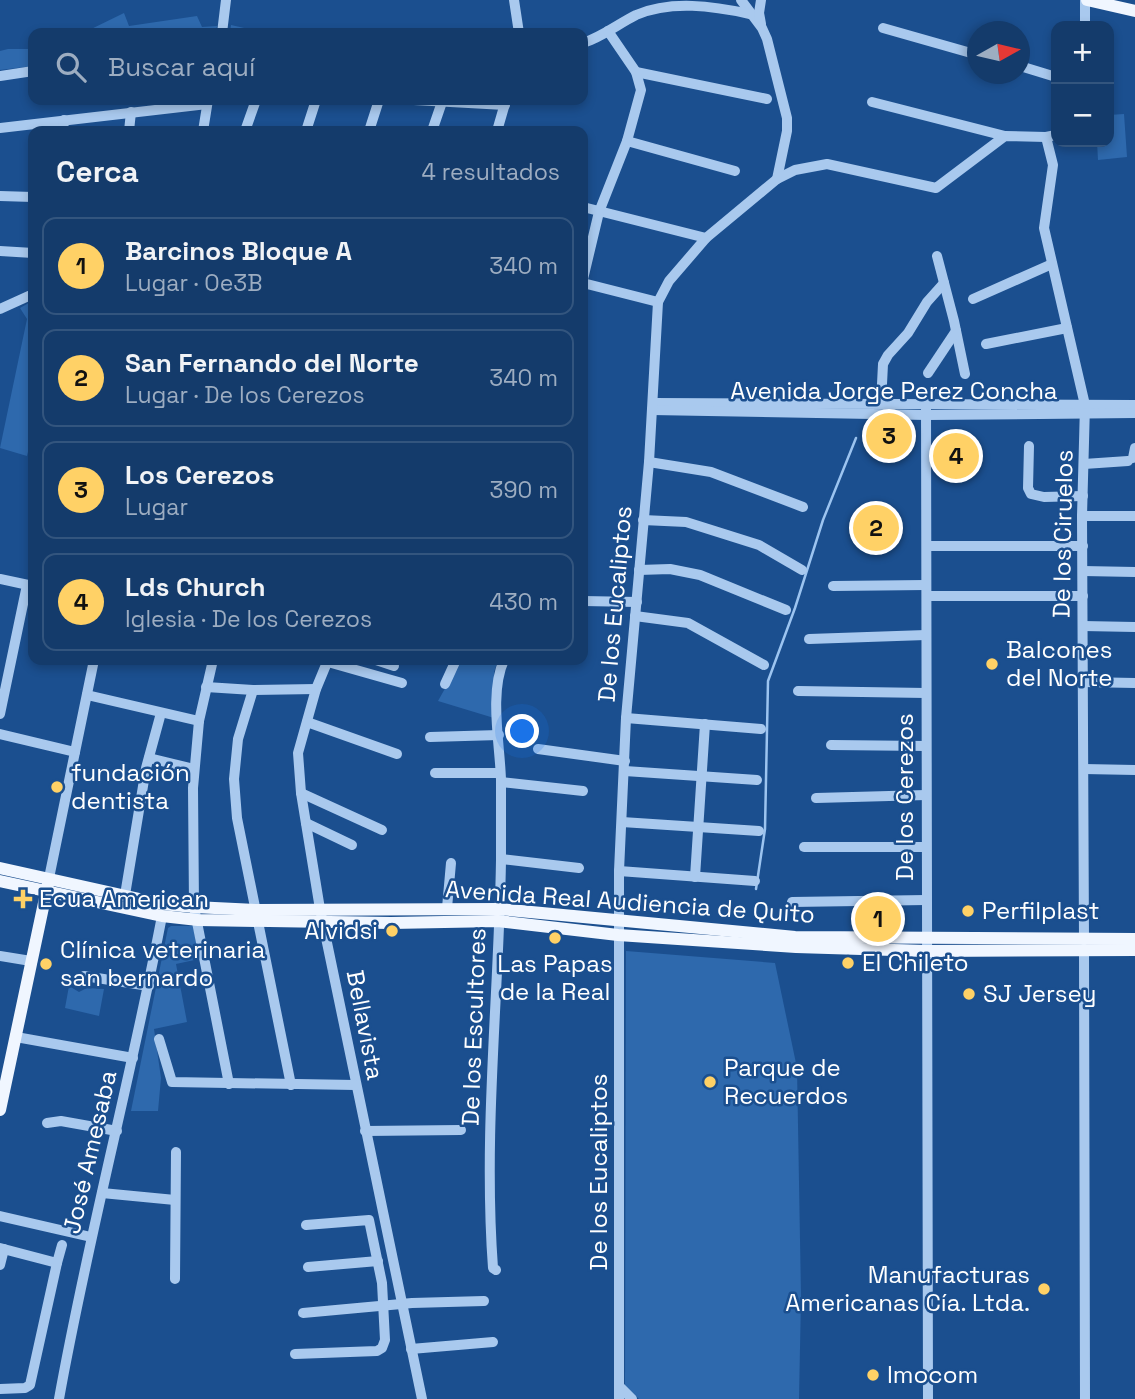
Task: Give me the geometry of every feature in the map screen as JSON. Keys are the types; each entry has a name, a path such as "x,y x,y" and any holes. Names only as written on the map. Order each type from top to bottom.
{"main road":[{"path":"1086,0 1135,11"},
{"name":"Avenida Real Audiencia de Quito","path":"0,868 48,885 162,916 498,915"},
{"name":"Avenida Real Audiencia de Quito","path":"0,881 125,895 196,914"},
{"path":"0,1110 48,885"},
{"name":"Avenida Real Audiencia de Quito","path":"321,915 447,908 796,947 1084,944 1135,939"},
{"name":"Avenida Real Audiencia de Quito","path":"1084,944 1135,950"}],"street":[{"path":"223,28 226,0"},
{"path":"514,0 518,28"},
{"path":"741,0 762,28"},
{"path":"761,0 759,13 762,28 787,118 777,179"},
{"path":"1085,21 1086,0"},
{"path":"588,41 657,8 701,5 750,14"},
{"path":"883,28 967,52"},
{"path":"588,259 599,212 627,141 641,90 636,72 608,31"},
{"path":"1030,69 1051,75"},
{"path":"0,76 28,72"},
{"path":"636,72 767,99"},
{"path":"872,102 1005,136 1051,136"},
{"path":"63,126 131,112 185,105"},
{"path":"204,126 207,105"},
{"path":"247,126 254,105"},
{"path":"308,126 314,105"},
{"path":"371,126 377,105"},
{"path":"434,126 441,105"},
{"path":"499,126 505,105"},
{"path":"130,126 131,112"},
{"path":"0,128 28,127"},
{"name":"De los Eucaliptos","path":"619,1399 619,871 626,718 649,463 658,302 668,281 706,238 777,179 794,170 827,164 936,188 1005,136"},
{"path":"627,141 735,171"},
{"name":"De los Ciruelos","path":"1052,147 1054,165 1044,228 1085,409 1082,516 1085,1399"},
{"path":"0,196 28,197"},
{"path":"588,209 706,238"},
{"path":"0,251 28,253"},
{"path":"937,256 965,374"},
{"path":"973,299 1052,264"},
{"path":"588,282 658,302"},
{"path":"881,404 883,364 908,333 927,302 944,283"},
{"path":"0,309 28,296"},
{"path":"986,344 1067,328"},
{"path":"928,373 956,331"},
{"name":"Avenida Jorge Perez Concha","path":"652,407 881,404 926,410"},
{"name":"Avenida Jorge Perez Concha","path":"652,407 926,410 1085,409 1135,405"},
{"name":"Avenida Jorge Perez Concha","path":"1085,409 1135,413"},
{"name":"De los Cerezos","path":"926,410 928,1399"},
{"path":"1029,446 1028,488 1031,494 1044,497 1083,496"},
{"path":"1084,464 1132,456"},
{"path":"649,463 711,472 803,507"},
{"path":"1082,516 1135,516"},
{"path":"643,520 687,522 759,545 802,570"},
{"path":"927,546 1083,546"},
{"path":"639,570 670,569 700,575 786,610"},
{"path":"1083,571 1135,572"},
{"path":"0,579 28,586"},
{"path":"833,586 1083,596"},
{"path":"0,714 28,595"},
{"path":"588,601 637,602"},
{"path":"635,616 688,624 764,665"},
{"path":"1083,626 1135,626"},
{"path":"809,639 926,635"},
{"path":"48,885 93,665"},
{"path":"212,665 199,720 194,769 196,914 229,1084"},
{"name":"Bellavista","path":"326,665 316,689 298,753 301,793 321,915 422,1399"},
{"path":"341,665 402,683"},
{"path":"445,684 454,665"},
{"name":"De los Escultores","path":"496,1270 493,1268 489,1216 501,859 497,684 503,665"},
{"path":"1083,682 1135,682"},
{"path":"206,687 253,690 316,689"},
{"path":"253,690 238,739 233,779 237,818 291,1085"},
{"path":"799,691 926,693"},
{"path":"87,695 199,720"},
{"path":"125,895 149,758 161,713"},
{"path":"626,718 761,729"},
{"path":"307,722 397,754"},
{"path":"695,877 705,724"},
{"path":"0,734 75,752"},
{"path":"430,737 499,735"},
{"path":"831,745 926,746"},
{"path":"538,749 625,766 757,780"},
{"path":"149,758 194,769"},
{"path":"1084,769 1135,770"},
{"path":"435,773 501,778 583,790"},
{"path":"301,793 383,830"},
{"path":"816,798 926,795"},
{"path":"622,822 759,831"},
{"path":"306,823 352,845"},
{"path":"803,847 926,847"},
{"path":"501,859 579,867"},
{"path":"447,908 451,863"},
{"path":"619,871 755,881"},
{"path":"792,902 926,900"},
{"name":"José Amesaba","path":"59,1399 91,1237 117,1131 162,916"},
{"path":"0,956 32,961"},
{"path":"84,976 149,986"},
{"path":"16,1037 133,1058"},
{"path":"159,1039 172,1082 355,1085"},
{"path":"47,1123 61,1121 117,1131"},
{"path":"365,1131 461,1130"},
{"path":"175,1279 176,1152"},
{"path":"102,1193 174,1200"},
{"path":"0,1216 91,1237"},
{"path":"295,1354 377,1351 383,1348 385,1340 385,1307 379,1261 369,1220 306,1225"},
{"path":"0,1389 25,1388 30,1385 62,1245"},
{"path":"0,1265 2,1249 57,1263"},
{"path":"308,1267 379,1261"},
{"path":"303,1313 484,1301"},
{"path":"411,1349 494,1342"},
{"path":"619,1386 632,1399"}],"shaded area":[{"path":"124,13 129,26 197,16 202,27 217,26 217,28 93,28"},
{"path":"28,49 28,67 0,70 0,51"},
{"path":"1124,114 1127,157 1098,160 1097,147 1114,147 1114,115"},
{"path":"28,303 27,456 0,448 27,319 20,308"},
{"path":"458,665 496,665 494,718 438,701"},
{"path":"193,926 199,959 176,964 187,1022 154,1029 161,1078 158,1111 131,1111 168,928"},
{"path":"626,951 775,963 797,1068 801,1297 799,1399 639,1399 625,1386"},
{"path":"69,986 79,992 87,988 104,989 99,1016 65,1008"}],"waterway":[{"path":"756,889 765,829 768,681 823,520 856,438"}],"place":[{"name":"Los Cerezos","path":"889,436"},
{"name":"Lds Church","path":"956,456"},
{"name":"San Fernando del Norte","path":"876,528"},
{"name":"Balcones del Norte","path":"992,664"},
{"name":"fundación dentista","path":"57,787"},
{"name":"Ecua American","path":"23,899"},
{"name":"Perfilplast","path":"968,911"},
{"name":"Barcinos Bloque A","path":"878,919"},
{"name":"Alvidsi","path":"392,931"},
{"name":"Las Papas de la Real","path":"555,938"},
{"name":"El Chileto","path":"848,963"},
{"name":"Clínica veterinaria san bernardo","path":"46,964"},
{"name":"SJ Jersey","path":"969,994"},
{"name":"Parque de Recuerdos","path":"710,1082"},
{"name":"Manufacturas Americanas Cía. Ltda.","path":"1044,1289"},
{"name":"Imocom","path":"873,1375"}]}
